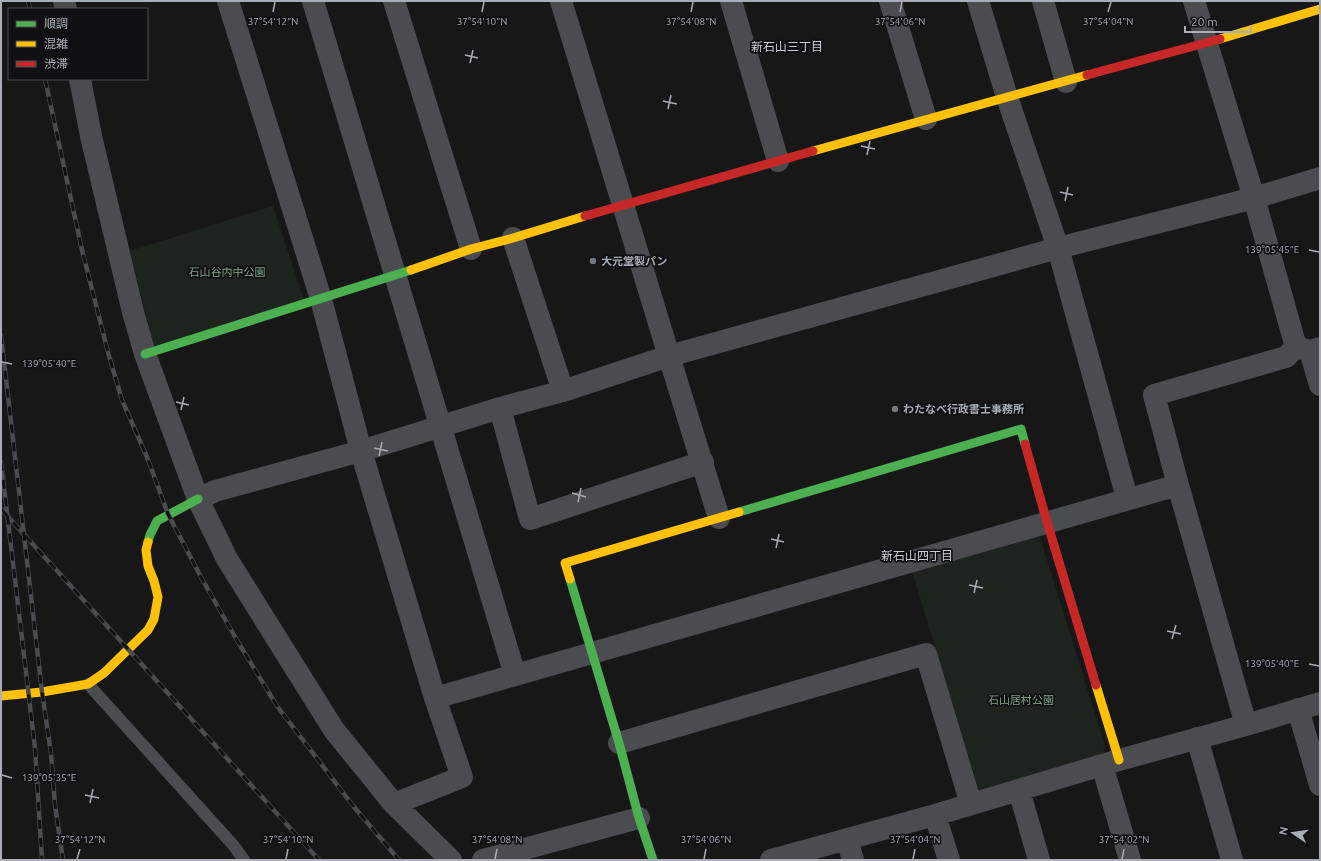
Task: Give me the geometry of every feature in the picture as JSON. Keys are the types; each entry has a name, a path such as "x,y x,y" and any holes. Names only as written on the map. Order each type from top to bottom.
{"street":[{"path":"228,1 321,299 362,451 436,698 462,777 394,804"},
{"path":"313,1 516,675"},
{"path":"394,1 470,249"},
{"path":"561,1 720,518"},
{"path":"730,1 778,161"},
{"path":"890,1 926,119"},
{"path":"978,1 1007,97 1058,248 1127,498"},
{"path":"1043,1 1066,82"},
{"path":"1194,1 1254,198 1320,385"},
{"path":"145,354 321,299 470,249 513,238 624,204 926,119 1206,43 1313,7"},
{"path":"80,80 93,144 133,312 145,354 198,499 226,559 334,730 394,804 451,860"},
{"path":"1,696 42,692 88,684 104,673 148,630 154,619 158,597 148,566 146,550 150,535 157,521 215,491 362,451 500,408 563,391 669,356 1058,248 1254,198 1320,178"},
{"path":"513,238 563,391"},
{"path":"1246,725 1154,395 1286,357 1308,349"},
{"path":"500,408 530,520 702,462"},
{"path":"653,860 639,818 619,743 565,563 1021,429 1111,762 1130,860"},
{"path":"436,698 1127,498 1178,485"},
{"path":"619,743 926,654 971,804"},
{"path":"772,860 935,815 1111,762 1320,703"},
{"path":"1298,709 1320,785"},
{"path":"1197,738 1232,860"},
{"path":"1018,790 1039,860"},
{"path":"935,815 949,860"},
{"path":"483,860 639,818"},
{"path":"847,839 853,860"}],"lane":[{"path":"88,684 234,846 244,860"}],"green space":[{"name":"石山谷内中公園","path":"273,206 304,300 154,347 130,251"},
{"name":"石山居村公園","path":"1038,531 1105,746 1102,756 987,791 978,788 911,568"}],"railway":[{"path":"28,1 30,8"},
{"path":"45,80 82,250 109,356 122,400 147,457 168,514 202,579 277,706 354,807 399,860"},
{"path":"1,335 42,692 51,753 55,805 63,860"},
{"path":"1,462 35,748 42,860"},
{"path":"1,509 319,860"}],"traffic: fast":[{"path":"145,354 411,270"},
{"path":"739,512 1021,429 1025,444"},
{"path":"148,542 157,521 198,499"},
{"path":"570,579 619,743 639,818 653,860"}],"traffic: slow":[{"path":"1220,39 1320,9"},
{"path":"813,151 1087,75"},
{"path":"411,270 471,249 585,216"},
{"path":"570,579 565,563 739,512"},
{"path":"1,696 42,692 88,684 104,673 148,630 154,619 158,597 148,566 146,550 148,542"},
{"path":"1096,685 1119,760"}],"traffic: jam":[{"path":"1087,75 1220,39"},
{"path":"585,216 813,151"},
{"path":"1025,444 1096,685"}],"place":[{"name":"大元堂製パン","path":"593,261"},
{"name":"わたなべ行政書士事務所","path":"895,409"}],"district":[{"name":"新石山三丁目","path":"787,46"},
{"name":"新石山四丁目","path":"917,555"}]}
